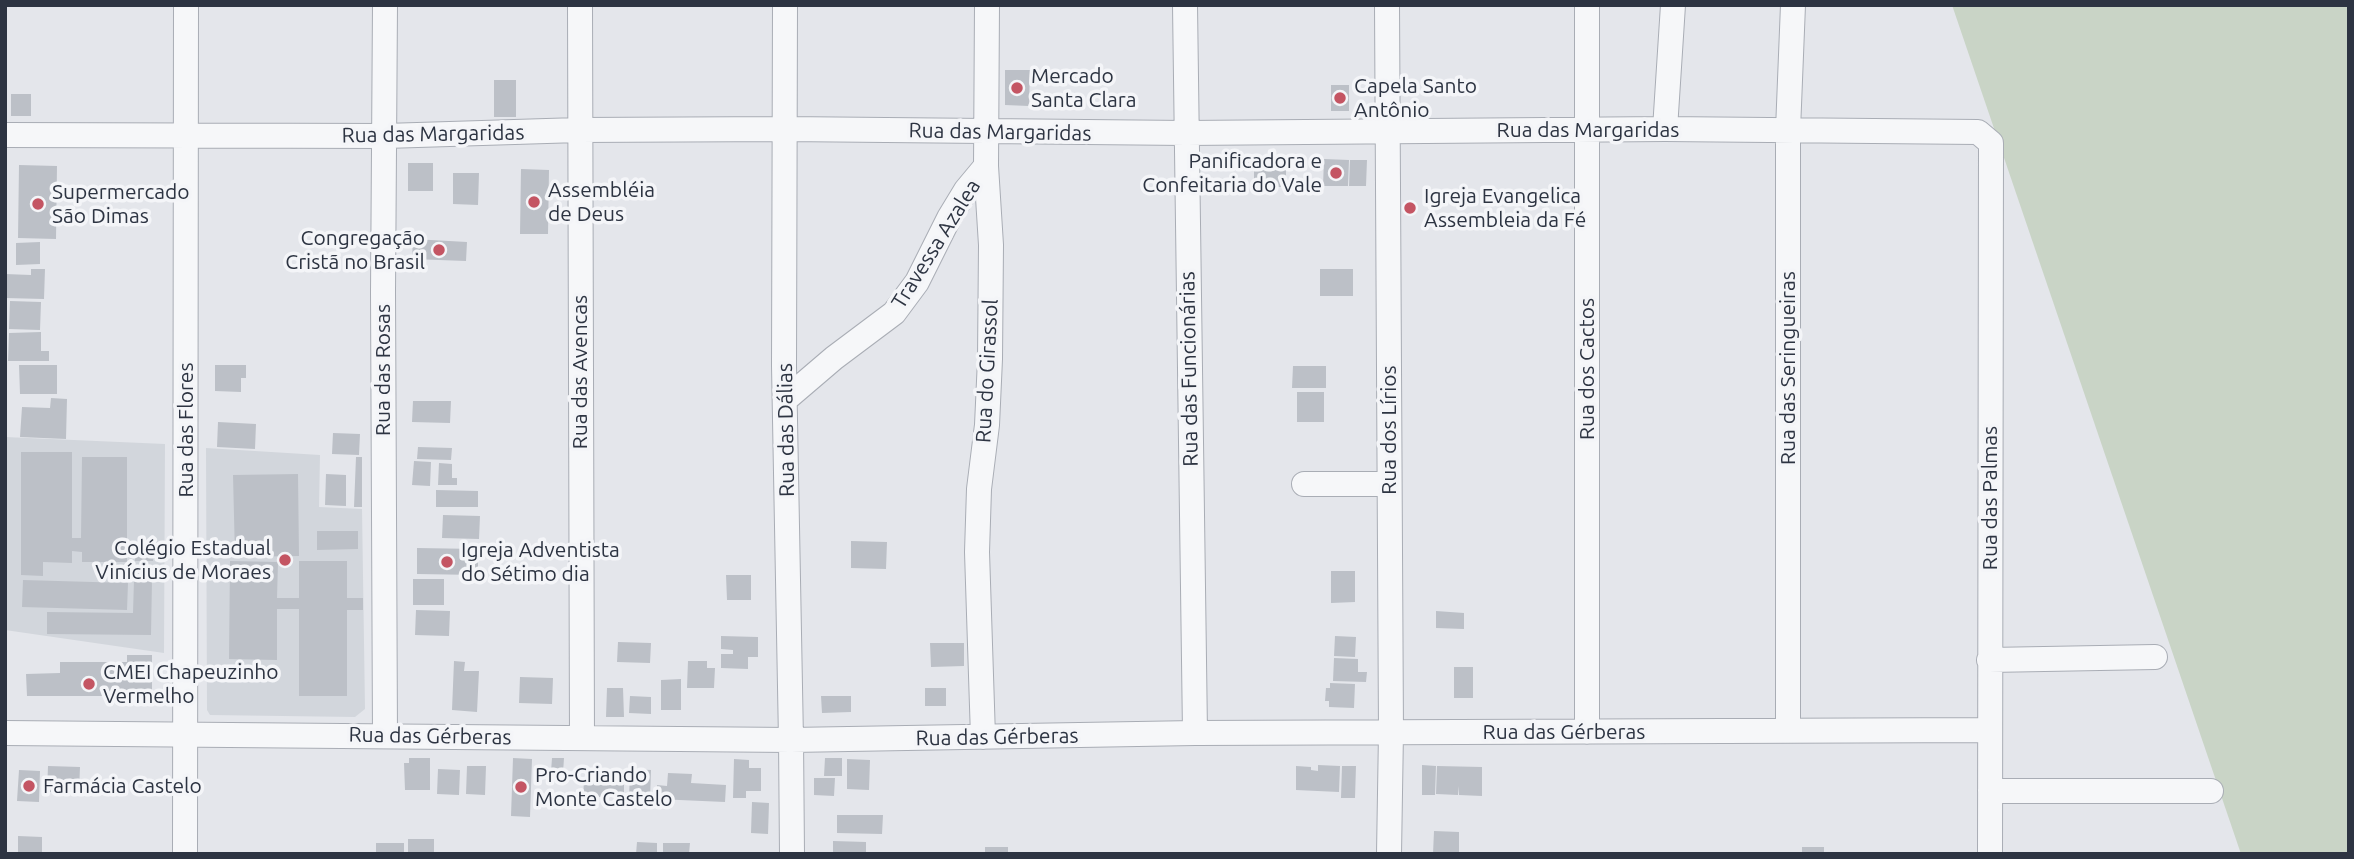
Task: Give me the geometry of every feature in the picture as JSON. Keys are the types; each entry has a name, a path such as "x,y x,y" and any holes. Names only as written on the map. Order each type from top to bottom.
{"street":[{"name":"Rua das Flores","path":"185,854 186,5"},
{"name":"Rua das Rosas","path":"385,5 385,735"},
{"name":"Rua das Avencas","path":"580,5 582,738"},
{"name":"Rua das Dálias","path":"785,5 784,317 792,854"},
{"name":"Rua do Girassol","path":"983,737 977,552 979,489 987,425 990,359 991,256 986,166 987,5"},
{"name":"Rua das Funcionárias","path":"1185,5 1195,733"},
{"name":"Rua dos Lírios","path":"1387,5 1391,732 1389,854"},
{"name":"Rua dos Cactos","path":"1587,5 1587,732"},
{"path":"1665,129 1672,5"},
{"name":"Rua das Seringueiras","path":"1788,731 1788,130 1793,5"},
{"name":"Rua das Margaridas","path":"5,135 385,136 579,130 786,129 1186,133 1665,129 1962,131 1978,132 1991,143"},
{"name":"Rua das Palmas","path":"1990,854 1991,143"},
{"name":"Travessa Azalea","path":"786,399 834,358 894,313 917,282 949,218 986,166"},
{"path":"1304,484 1389,484"},
{"path":"1989,660 2155,657"},
{"name":"Rua das Gérberas","path":"5,733 792,740 1195,733 1989,730"},
{"path":"1990,791 2211,791"}],"shaded area":[{"path":"5,437 165,444 164,653 5,630"},
{"name":"Colégio Estadual Vinícius de Moraes","path":"206,448 320,455 319,507 362,509 365,709 355,717 210,715 207,710"}],"green space":[{"path":"1952,5 2349,5 2349,854 2241,854"}],"building":[{"name":"Mercado Santa Clara","path":"1005,70 1030,70 1029,106 1005,105"},
{"path":"494,80 516,80 516,117 494,117"},
{"name":"Capela Santo Antônio","path":"1331,85 1349,85 1349,111 1331,111"},
{"path":"11,94 31,94 31,116 11,116"},
{"name":"Panificadora e Confeitaria do Vale","path":"1324,159 1349,160 1348,186 1323,186"},
{"path":"1350,160 1367,160 1366,186 1349,186"},
{"path":"1254,162 1286,162 1286,187 1254,187"},
{"path":"408,163 433,163 433,191 408,191"},
{"name":"Supermercado São Dimas","path":"19,165 57,166 56,239 18,238"},
{"name":"Assembléia de Deus","path":"521,169 549,170 548,234 520,234"},
{"path":"453,173 479,173 478,205 453,204"},
{"name":"Congregação Cristã no Brasil","path":"413,239 467,242 466,261 412,259"},
{"path":"40,242 40,264 16,265 16,243"},
{"path":"31,269 45,269 44,299 5,298 5,274 31,275"},
{"path":"1320,269 1353,269 1353,296 1320,296"},
{"path":"10,301 41,302 40,330 9,329"},
{"path":"41,332 41,351 49,351 49,361 8,361 9,333"},
{"path":"19,365 57,365 57,394 20,394"},
{"path":"215,365 246,365 246,378 241,378 241,392 215,391"},
{"path":"1293,366 1326,366 1326,388 1292,388"},
{"path":"1297,392 1324,392 1324,422 1297,422"},
{"path":"51,398 67,399 66,439 20,437 22,407 50,408"},
{"path":"413,401 451,401 450,423 412,422"},
{"path":"218,422 256,424 255,449 217,447"},
{"path":"333,433 360,434 359,455 332,454"},
{"path":"418,447 452,448 451,460 417,459"},
{"path":"21,452 72,452 72,538 81,538 82,457 127,457 127,562 82,562 82,552 72,551 72,563 43,562 43,576 21,575"},
{"path":"356,457 362,457 362,507 354,507"},
{"path":"414,461 431,462 430,486 412,485"},
{"path":"439,463 452,464 452,478 457,478 457,485 438,485"},
{"path":"298,474 299,556 235,557 233,475"},
{"path":"326,474 346,475 346,506 325,505"},
{"path":"436,490 478,491 478,507 436,507"},
{"path":"443,515 480,516 479,539 442,538"},
{"path":"317,531 358,531 358,549 317,550"},
{"path":"851,541 887,542 886,569 851,568"},
{"path":"135,543 153,543 153,561 135,561"},
{"name":"Igreja Adventista do Sétimo dia","path":"417,548 478,549 478,575 417,574"},
{"path":"230,561 278,562 277,598 299,598 299,561 347,561 347,598 363,598 363,610 347,610 347,696 299,696 299,609 277,609 277,660 229,659"},
{"path":"1331,571 1355,571 1355,602 1331,603"},
{"path":"726,575 751,575 751,600 727,600"},
{"path":"413,579 444,579 444,605 413,605"},
{"path":"23,580 128,583 127,610 22,607"},
{"path":"134,580 152,580 151,635 47,634 47,612 133,613"},
{"path":"416,610 450,611 449,636 415,635"},
{"path":"1436,611 1464,613 1464,629 1436,628"},
{"path":"721,636 758,637 758,657 748,657 748,669 721,668 721,654 733,654 733,650 721,649"},
{"path":"1335,636 1356,637 1355,657 1334,656"},
{"path":"618,642 651,643 650,663 617,662"},
{"path":"930,643 964,643 964,666 931,667"},
{"name":"CMEI Chapeuzinho Vermelho","path":"127,655 152,655 152,696 27,696 26,674 60,673 60,662 127,662"},
{"path":"1334,658 1358,659 1358,672 1367,672 1366,682 1333,681"},
{"path":"454,661 465,662 464,671 479,671 477,712 452,710"},
{"path":"688,661 707,661 707,668 715,668 714,688 687,688"},
{"path":"1454,667 1473,667 1473,698 1454,698"},
{"path":"520,677 553,678 552,704 519,703"},
{"path":"681,679 681,710 661,710 661,680"},
{"path":"1330,683 1355,684 1354,708 1329,707 1329,701 1325,701 1326,688 1330,688"},
{"path":"607,688 623,688 624,717 606,717"},
{"path":"925,688 946,688 946,706 925,706"},
{"path":"630,696 651,697 651,714 629,713"},
{"path":"821,696 851,696 851,712 822,713"},
{"path":"409,758 430,758 430,790 405,790 404,763 409,763"},
{"name":"Pro-Criando Monte Castelo","path":"513,758 532,759 530,817 511,816"},
{"path":"552,758 564,758 563,773 551,772"},
{"path":"825,758 842,758 842,776 824,776"},
{"path":"734,759 749,760 749,768 761,768 761,791 746,791 746,798 733,798"},
{"path":"847,759 870,760 869,790 847,789"},
{"path":"1318,765 1340,766 1339,792 1296,790 1296,766 1311,767 1311,770 1318,771"},
{"path":"1422,765 1436,766 1435,795 1422,795"},
{"path":"48,766 80,767 79,792 47,792"},
{"path":"467,766 486,766 485,795 466,794"},
{"path":"1342,766 1356,766 1355,798 1341,798"},
{"path":"1437,766 1482,767 1482,796 1459,795 1459,786 1458,795 1436,794"},
{"path":"438,769 460,770 459,795 437,794"},
{"path":"630,769 651,770 650,801 629,801"},
{"name":"Farmácia Castelo","path":"19,770 40,771 39,802 17,801"},
{"path":"668,773 692,774 691,783 726,785 725,802 657,799 657,785 667,786"},
{"path":"584,777 624,778 624,797 596,797 596,804 583,804"},
{"path":"814,778 835,778 834,796 814,795"},
{"path":"752,802 769,803 768,834 751,833"},
{"path":"837,815 883,815 882,834 837,833"},
{"path":"1434,831 1459,832 1459,854 1433,854"},
{"path":"18,836 42,837 42,854 18,854"},
{"path":"408,839 434,839 434,854 408,854"},
{"path":"833,841 866,842 866,854 833,854"},
{"path":"637,842 657,843 657,854 636,854"},
{"path":"376,843 404,843 404,854 376,854"},
{"path":"663,843 690,843 689,854 663,854"},
{"path":"985,847 1008,847 1008,854 985,854"},
{"path":"1802,847 1824,847 1824,854 1802,854"}],"place":[{"name":"Mercado Santa Clara","path":"1017,88"},
{"name":"Capela Santo Antônio","path":"1340,98"},
{"name":"Panificadora e Confeitaria do Vale","path":"1336,173"},
{"name":"Assembléia de Deus","path":"534,202"},
{"name":"Supermercado São Dimas","path":"38,204"},
{"name":"Igreja Evangelica Assembleia da Fé","path":"1410,208"},
{"name":"Congregação Cristã no Brasil","path":"439,250"},
{"name":"Colégio Estadual Vinícius de Moraes","path":"285,560"},
{"name":"Igreja Adventista do Sétimo dia","path":"447,562"},
{"name":"CMEI Chapeuzinho Vermelho","path":"89,684"},
{"name":"Farmácia Castelo","path":"29,786"},
{"name":"Pro-Criando Monte Castelo","path":"521,787"}]}
